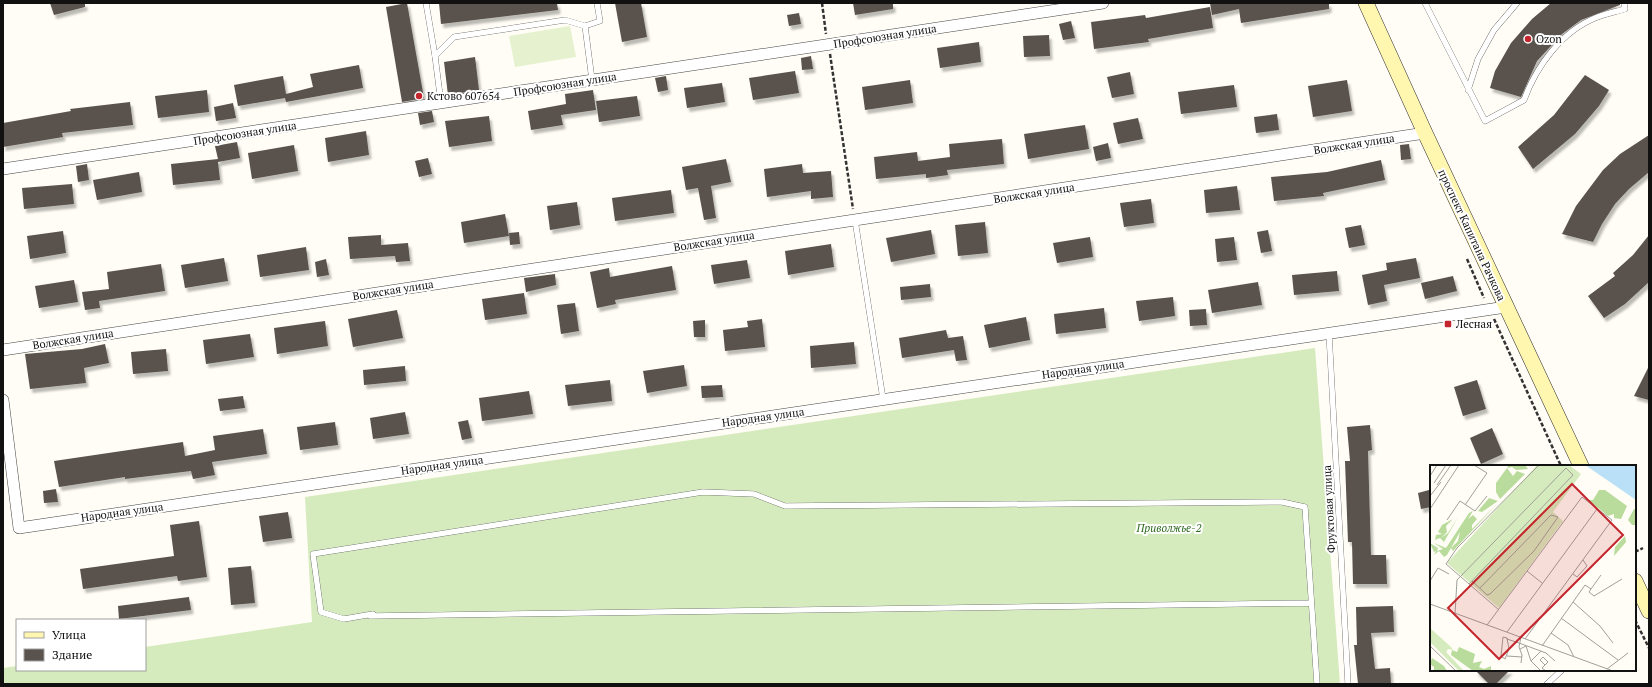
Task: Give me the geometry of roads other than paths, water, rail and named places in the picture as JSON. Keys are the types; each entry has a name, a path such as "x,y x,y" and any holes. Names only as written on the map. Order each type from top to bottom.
{"street":[{"name":"Профсоюзная улица","path":"3,169 1103,3"},
{"name":"проспект Капитана Рачкова","path":"1366,3 1424,133 1581,465"},
{"name":"Волжская улица","path":"3,350 1424,133"},
{"name":"Народная улица","path":"3,400 19,528 1506,307"},
{"path":"1636,583 1644,603"}],"lane":[{"path":"426,3 435,56 440,103"},
{"path":"435,56 454,37 565,20 585,26 600,21 597,3"},
{"path":"1425,3 1485,121 1524,100 1532,80 1545,59 1574,30 1594,18 1625,9 1624,3"},
{"path":"1468,90 1478,59 1494,30 1517,3"},
{"path":"585,26 592,80"},
{"path":"855,220 882,399"},
{"name":"Фруктовая улица","path":"1329,333 1348,684"},
{"path":"1311,602 370,616 373,614 344,619 321,612 313,554 703,492 754,494 785,506 1282,502 1305,508 1317,684"},
{"path":"1547,684 1561,671"}],"place":[{"name":"Ozon","path":"1528,39"},
{"name":"Кстово 607654","path":"419,96"},
{"name":"Лесная","path":"1448,324"}],"park label":[{"name":"Приволжье-2","path":"1169,528"}]}
